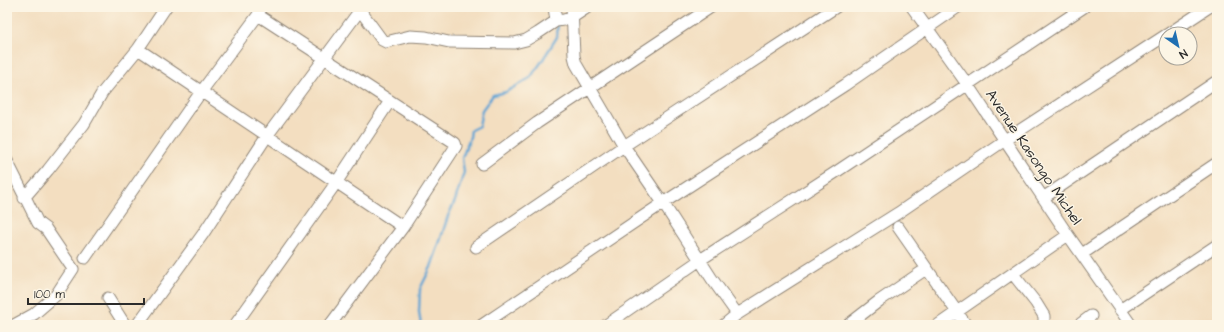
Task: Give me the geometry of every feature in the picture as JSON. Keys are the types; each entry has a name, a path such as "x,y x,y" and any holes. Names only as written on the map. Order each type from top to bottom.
{"street":[{"path":"24,198 84,124 102,93 138,49 166,7"},
{"path":"554,7 566,16 576,64 624,146 712,279 735,311 736,315"},
{"path":"137,325 203,234 267,136 359,9 382,40 386,42 410,36 426,37 449,42 514,43 526,40 566,16 588,7"},
{"path":"482,164 537,123 711,7"},
{"path":"476,247 624,146 836,7"},
{"name":"Avenue Kasongo Michel","path":"912,7 967,84 1130,325"},
{"path":"482,325 663,203 845,84 958,7"},
{"path":"606,325 700,260 836,172 1084,7"},
{"path":"1180,26 1209,7"},
{"path":"85,258 201,92 260,11 324,58 454,141 456,146 403,227 330,325"},
{"path":"724,325 736,315 898,213 1005,140 1158,41"},
{"path":"138,49 403,227"},
{"path":"1043,198 1217,81"},
{"path":"235,325 336,183 390,101"},
{"path":"7,161 24,198 38,223 46,229 73,269 56,296 34,314 14,325"},
{"path":"1082,254 1217,164"},
{"path":"898,228 966,325"},
{"path":"938,325 1068,235"},
{"path":"1120,310 1217,245"},
{"path":"848,325 879,301 926,269"},
{"path":"1013,274 1036,303 1044,316 1044,325"},
{"path":"108,298 125,325"},
{"path":"1079,325 1091,316"}],"waterway":[{"path":"421,325 419,312 420,289 431,267 448,216 455,201 464,172 462,158 471,130 479,126 482,110 493,95 506,92 530,78 557,37 558,23"}]}
